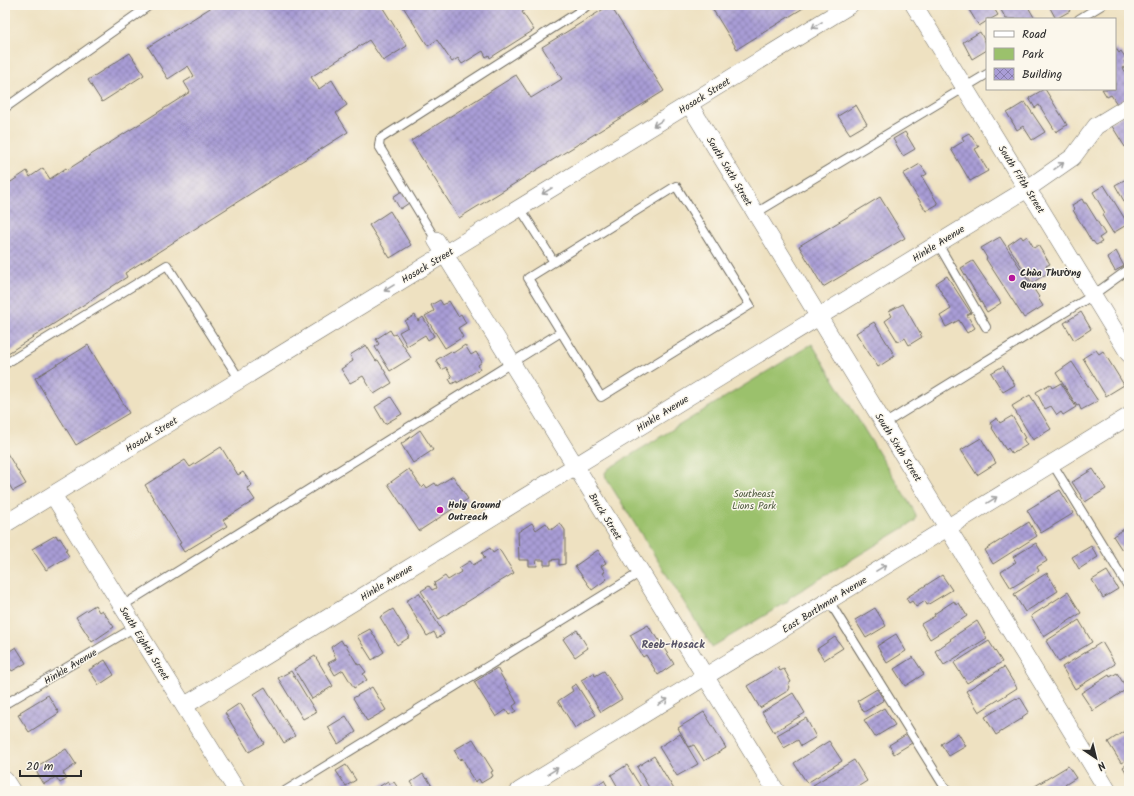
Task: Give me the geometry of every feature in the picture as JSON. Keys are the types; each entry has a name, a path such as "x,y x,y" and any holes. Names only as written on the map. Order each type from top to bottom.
{"street":[{"name":"Hosack Street","path":"5,524 240,380 440,247 520,208 850,5"},
{"name":"South Fifth Street","path":"914,5 1129,354"},
{"name":"South Sixth Street","path":"689,104 1108,791"},
{"name":"Hinkle Avenue","path":"184,706 1027,189 1073,156 1096,126 1129,106"},
{"name":"Bruck Street","path":"440,247 776,791"},
{"name":"East Barthman Avenue","path":"519,791 1129,416"},
{"name":"South Eighth Street","path":"53,495 235,790"},
{"path":"5,780 12,791"}],"lane":[{"path":"5,108 150,5"},
{"path":"440,247 378,146 380,139 588,5"},
{"path":"1081,18 1102,5"},
{"path":"756,214 986,75"},
{"path":"676,186 750,304 602,397 561,332 528,278 676,186"},
{"path":"520,208 554,262"},
{"path":"938,244 986,327"},
{"path":"5,364 168,265 240,380"},
{"path":"884,424 1093,295 1129,269"},
{"path":"122,606 561,332"},
{"path":"1052,463 1129,588"},
{"path":"285,791 641,572"},
{"path":"829,601 947,791"},
{"name":"Hinkle Avenue","path":"5,704 135,627"}],"green space":[{"name":"Southeast Lions Park","path":"812,344 913,509 916,515 915,521 790,597 787,602 712,647 606,478 605,473 608,469"}],"building":[{"path":"215,5 381,5 407,46 383,61 369,40 311,77 319,89 332,80 347,105 336,113 348,132 125,273 127,277 5,355 5,186 27,171 30,177 43,168 50,179 66,168 67,170 190,92 184,82 194,76 188,66 168,79 148,47"},
{"path":"402,5 533,5 522,12 534,30 490,58 489,55 486,57 483,51 462,64 458,58 452,62 437,40 428,46"},
{"path":"610,5 664,91 459,218 411,141 516,75 531,98 562,79 542,47"},
{"path":"710,5 808,5 737,49"},
{"path":"966,5 992,5 998,15 993,18 986,18 986,22 979,26"},
{"path":"1009,5 1027,5 1034,18 1005,18 1001,10"},
{"path":"1067,5 1070,11 1055,18 1049,6"},
{"path":"980,32 986,43 986,51 972,59 963,42"},
{"path":"1116,48 1119,53 1121,51 1127,60 1124,61 1126,66 1123,68 1126,73 1129,71 1129,96 1117,104 1111,95 1107,97 1103,90 1116,90"},
{"path":"130,53 144,75 102,102 88,80"},
{"path":"1042,90 1046,90 1067,125 1056,132 1039,105 1035,108 1029,98"},
{"path":"1025,102 1045,132 1032,140 1023,126 1017,130 1007,113"},
{"path":"856,105 867,124 850,134 838,116"},
{"path":"1123,115 1129,125 1129,144 1125,147 1110,123"},
{"path":"905,132 915,149 903,156 893,139"},
{"path":"969,133 979,147 975,149 988,171 970,181 951,149 964,141 962,137"},
{"path":"920,164 927,174 922,177 938,204 926,211 903,174"},
{"path":"1128,178 1129,180 1129,210 1115,185"},
{"path":"1104,185 1128,224 1113,233 1102,215 1105,213 1093,192"},
{"path":"402,191 409,203 400,209 393,197"},
{"path":"880,197 905,238 823,287 799,246"},
{"path":"1082,199 1105,234 1099,238 1102,242 1096,245 1093,241 1092,242 1073,210 1072,205"},
{"path":"390,211 411,245 390,258 369,225"},
{"path":"1021,236 1023,239 1027,236 1034,248 1038,245 1050,264 1046,266 1049,272 1032,283 1008,245"},
{"name":"Chùa Thường Quang","path":"1000,237 1039,297 1038,298 1043,306 1024,318 986,259 987,258 981,248"},
{"path":"1116,251 1124,266 1115,271 1107,257"},
{"path":"973,261 1001,303 987,312 961,268"},
{"path":"947,276 971,313 967,315 975,328 967,333 959,320 946,327 940,316 951,309 936,283"},
{"path":"440,300 443,305 449,301 458,316 461,314 466,323 458,328 463,337 445,348 425,316 434,311 431,305"},
{"path":"903,304 922,337 909,345 905,338 898,342 885,321 892,316 889,311"},
{"path":"1081,312 1091,329 1074,340 1064,323"},
{"path":"415,315 418,321 423,317 434,336 428,340 425,335 407,346 399,332 408,327 405,321"},
{"path":"874,322 895,356 878,367 856,333"},
{"path":"390,330 393,335 396,334 411,358 390,371 375,347 379,344 376,339"},
{"path":"88,345 129,413 76,445 35,378"},
{"path":"366,345 376,361 378,360 392,383 374,394 363,376 350,383 341,369 353,361 350,355"},
{"path":"465,345 471,355 476,352 482,362 478,365 480,369 457,383 457,381 452,384 449,379 452,377 446,367 442,370 436,360 451,351 453,353"},
{"path":"1096,350 1099,354 1103,351 1124,385 1106,396 1083,358"},
{"path":"1072,362 1098,401 1081,410 1056,373"},
{"path":"1003,366 1015,385 1003,392 991,373"},
{"path":"1061,383 1076,407 1063,415 1061,412 1057,415 1051,406 1045,409 1036,392 1050,384 1052,388"},
{"path":"1030,395 1051,429 1033,440 1012,406"},
{"path":"391,397 402,414 385,424 375,407"},
{"path":"1012,416 1025,438 1023,439 1027,445 1012,454 1008,448 1006,450 990,423 997,418 1000,423"},
{"path":"420,430 433,450 413,463 401,444"},
{"path":"981,438 996,463 977,475 961,450"},
{"path":"221,447 238,475 243,472 252,485 247,488 255,500 223,520 227,526 184,552 179,544 181,543 145,485 185,460 190,467"},
{"path":"5,450 26,484 13,491 5,478"},
{"path":"409,469 422,488 425,485 427,488 435,483 437,486 453,476 468,499 419,531 388,484"},
{"path":"1093,469 1106,489 1085,502 1072,482"},
{"path":"1060,490 1074,513 1041,533 1027,510"},
{"path":"1029,522 1037,536 993,564 985,550"},
{"path":"532,523 536,530 546,523 551,530 560,523 565,530 565,564 559,565 559,559 551,560 551,565 544,565 544,560 536,560 537,566 529,566 529,560 519,560 518,532"},
{"path":"1129,526 1129,546 1122,550 1113,536"},
{"path":"56,535 58,539 60,538 67,549 65,550 69,556 46,570 32,549"},
{"path":"1036,543 1047,561 1037,567 1039,571 1011,588 1001,572 1016,562 1013,557"},
{"path":"1091,546 1098,557 1079,569 1072,557"},
{"path":"490,548 493,553 499,549 514,573 439,619 421,591 429,586 432,590 436,588 434,583 445,576 448,580 461,572 459,568 470,561 473,565 485,558 482,553"},
{"path":"598,550 606,563 601,566 607,579 592,590 575,566"},
{"path":"1107,571 1118,589 1103,598 1092,580"},
{"path":"1047,573 1058,591 1025,612 1014,594"},
{"path":"942,575 952,590 927,605 925,601 916,607 912,601 909,603 906,598"},
{"path":"1068,592 1081,613 1044,637 1031,616"},
{"path":"419,593 444,634 437,638 434,632 427,636 406,601"},
{"path":"954,601 956,605 959,603 967,616 930,639 921,624 935,616 934,614"},
{"path":"95,605 99,612 102,610 114,627 92,642 76,617"},
{"path":"875,608 886,626 866,638 855,620"},
{"path":"393,609 410,637 397,645 380,617"},
{"path":"1079,620 1092,642 1059,662 1046,641"},
{"path":"977,621 987,638 944,665 935,651"},
{"path":"648,625 674,664 658,675 646,655 643,657 630,635"},
{"path":"370,629 384,652 372,660 357,636"},
{"path":"577,630 588,648 575,657 563,639"},
{"path":"896,634 906,651 887,663 877,646"},
{"path":"835,637 843,648 824,660 817,649"},
{"path":"341,640 358,665 360,664 366,672 363,674 367,680 354,688 343,670 335,675 328,663 336,659 331,647"},
{"path":"989,641 1002,662 967,683 954,663"},
{"path":"1102,642 1115,664 1075,689 1062,667"},
{"path":"16,647 26,663 12,671 5,661 5,654"},
{"path":"315,656 333,686 312,699 294,669"},
{"path":"913,657 924,674 905,686 894,669"},
{"path":"105,660 114,675 99,685 89,670"},
{"path":"778,667 780,671 784,669 791,682 788,684 790,687 789,690 760,708 747,686"},
{"path":"1004,667 1017,688 979,712 966,691"},
{"path":"497,668 517,703 513,706 516,711 509,715 506,710 496,717 474,682"},
{"path":"291,671 316,712 303,719 278,678"},
{"path":"604,671 622,699 601,712 581,680 594,673 595,676"},
{"path":"1117,673 1127,689 1093,711 1081,693 1109,675 1110,677"},
{"path":"576,684 596,715 575,728 558,701 573,691 571,687"},
{"path":"265,687 295,736 284,743 254,694"},
{"path":"372,687 386,710 367,721 353,698"},
{"path":"877,689 884,700 864,712 857,701"},
{"path":"793,693 805,713 774,732 762,712"},
{"path":"48,695 59,713 29,732 18,715 21,714 20,712"},
{"path":"1020,697 1029,712 1022,717 1023,718 996,735 985,717"},
{"path":"240,703 264,743 249,752 225,713"},
{"path":"884,708 895,725 875,737 864,720"},
{"path":"704,712 726,748 704,761 694,745 689,747 678,728"},
{"path":"346,716 356,732 338,744 328,727"},
{"path":"806,718 816,737 801,746 798,740 784,748 777,735"},
{"path":"1129,728 1129,758 1121,763 1108,742"},
{"path":"958,733 966,746 949,756 941,744"},
{"path":"680,734 698,764 677,776 659,747"},
{"path":"907,734 912,743 894,754 889,745"},
{"path":"473,739 493,771 491,772 493,776 481,783 479,779 475,782 462,758 460,760 454,750"},
{"path":"829,741 842,761 807,783 794,763"},
{"path":"66,749 76,764 63,773 67,779 60,783 56,777 44,784 34,768"},
{"path":"654,756 675,791 651,791 637,767"},
{"path":"854,760 867,781 851,791 817,791 813,785"},
{"path":"1129,763 1129,777 1123,767"},
{"path":"346,765 356,780 346,786 336,771"},
{"path":"627,765 642,789 640,791 620,791 611,775"},
{"path":"1068,766 1076,778 1055,791 1027,791"},
{"path":"423,774 435,791 417,791 411,782"},
{"path":"604,780 610,791 586,791 600,783"},
{"path":"388,781 390,784 394,782 400,791 379,791 382,789 380,786"}],"place":[{"name":"Chùa Thường Quang","path":"1012,278"},
{"name":"Holy Ground Outreach","path":"440,510"}],"district":[{"name":"Reeb-Hosack","path":"673,644"}]}
